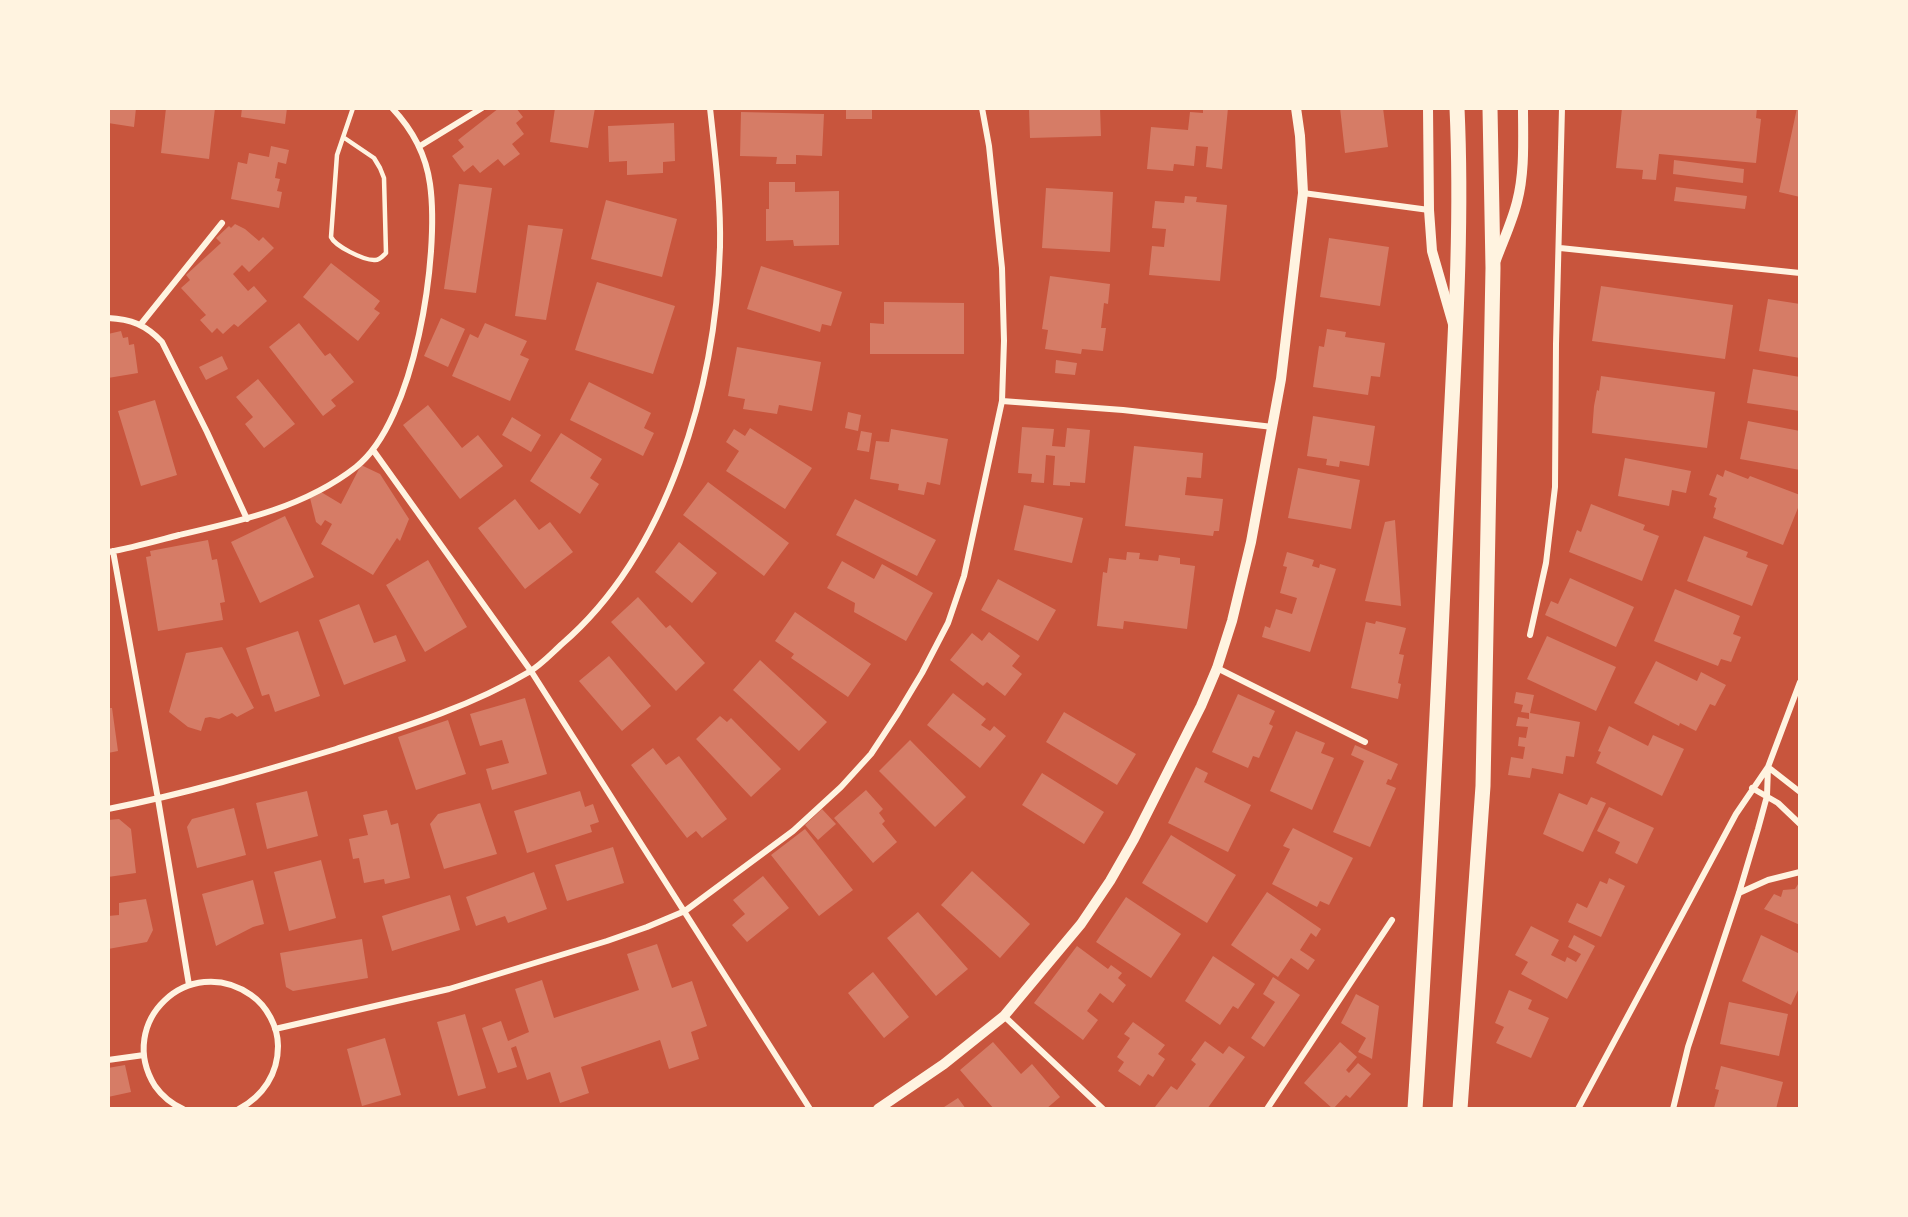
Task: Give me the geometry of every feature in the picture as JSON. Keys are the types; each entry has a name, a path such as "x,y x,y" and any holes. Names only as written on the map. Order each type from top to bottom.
{"highway":[{"path":"1414,1109 1433,826 1455,332 1460,177 1457,108"},
{"path":"1460,1109 1483,786 1493,268 1490,108"}],"street":[{"path":"189,985 158,799 110,551 247,519 281,507 324,487 357,466 373,450 402,392 414,351 430,270 430,183 420,146 392,108"},
{"path":"420,146 482,108"},
{"path":"108,809 158,799 250,775 383,734 472,701 531,671 578,631 617,585 665,499 691,429 705,376 720,247 718,190 710,108"},
{"path":"275,1029 449,990 607,941 685,911 777,844 825,802 871,754 922,673 948,623 964,576 1002,401 1002,268 989,146 982,108"},
{"path":"878,1109 944,1064 1004,1016 1081,924 1134,840 1201,706 1217,668 1232,621 1251,542 1281,379 1303,193 1296,108"},
{"path":"1428,108 1429,210 1432,251 1455,332"},
{"path":"1493,268 1517,203 1521,184 1522,108"},
{"path":"1530,635 1546,563 1555,488 1562,108"},
{"path":"1303,193 1429,210"},
{"path":"141,324 222,223"},
{"path":"1560,248 1800,273"},
{"path":"108,318 141,324 162,342 247,519"},
{"path":"1002,401 1123,410 1273,427"},
{"path":"373,450 531,671 810,1109"},
{"path":"1217,668 1365,742"},
{"path":"1578,1109 1736,814 1768,767 1800,682"},
{"path":"1768,767 1800,792"},
{"path":"1673,1109 1688,1047 1739,892 1767,796 1768,767"},
{"path":"1752,788 1778,803 1800,824"},
{"path":"1739,892 1768,880 1800,872"},
{"path":"1267,1109 1392,920"},
{"path":"183,1109 160,1093 149,1075 144,1055 146,1033 154,1012 169,995 189,985 207,981 225,982 242,988 268,1012 275,1029 278,1045 277,1061 272,1077 263,1091 239,1109"},
{"path":"1004,1016 1103,1109"},
{"path":"108,1060 144,1055"}],"lane":[{"path":"343,137 374,158 384,178 386,253 374,260 340,247 333,243 331,237 337,155 343,137 353,108"}],"building":[{"path":"108,108 136,108 134,127 108,123"},
{"path":"166,108 215,108 209,159 161,153"},
{"path":"242,108 287,108 285,124 241,117"},
{"path":"499,108 516,108 523,117 516,123 524,134 512,144 520,154 504,166 498,159 480,173 473,165 464,172 452,156 464,147 458,140"},
{"path":"555,108 595,108 588,148 550,142"},
{"path":"846,108 872,108 872,119 846,119"},
{"path":"1029,108 1100,108 1101,136 1030,138"},
{"path":"1203,108 1228,108 1222,169 1206,167 1208,147 1196,146 1194,166 1174,164 1173,171 1147,169 1151,127 1188,130 1190,112 1203,113"},
{"path":"1340,108 1383,108 1388,147 1345,153"},
{"path":"1622,108 1757,108 1756,118 1761,119 1756,163 1659,154 1656,180 1642,179 1643,170 1616,168"},
{"path":"1797,108 1800,108 1800,197 1779,192"},
{"path":"741,112 824,114 822,156 796,155 796,164 776,164 777,157 740,156"},
{"path":"674,123 675,161 663,162 663,173 627,175 627,161 609,162 608,126"},
{"path":"271,146 289,150 286,164 278,162 275,178 280,179 277,191 282,192 279,208 231,199 238,162 247,164 249,153 269,157"},
{"path":"1674,160 1744,169 1743,183 1673,174"},
{"path":"769,182 795,182 795,192 839,191 839,245 794,246 793,240 766,241"},
{"path":"459,184 492,188 476,293 444,289"},
{"path":"1676,187 1747,196 1745,209 1674,201"},
{"path":"1046,188 1113,192 1110,252 1042,248"},
{"path":"1185,196 1197,197 1196,202 1227,205 1220,281 1149,275 1152,246 1164,247 1166,229 1152,228 1155,201 1184,203"},
{"path":"606,200 677,219 662,277 591,259"},
{"path":"235,224 259,241 263,237 274,248 249,272 242,265 233,274 248,291 254,286 267,301 238,327 234,324 223,334 217,328 212,333 200,320 206,315 181,288 190,280 186,275 221,243 216,238 229,226 231,228"},
{"path":"528,225 563,229 546,320 515,316"},
{"path":"1329,238 1389,247 1380,306 1320,297"},
{"path":"331,263 380,301 374,309 380,313 358,341 303,297"},
{"path":"761,266 842,292 831,326 822,324 820,332 747,309"},
{"path":"1050,276 1110,284 1108,304 1104,303 1101,328 1106,328 1103,351 1082,349 1081,354 1045,349 1048,330 1042,329"},
{"path":"597,282 675,306 653,374 575,350"},
{"path":"1601,286 1733,305 1725,359 1592,341"},
{"path":"1768,299 1800,304 1800,358 1759,351"},
{"path":"884,302 964,303 964,354 870,354 870,323 884,324"},
{"path":"441,318 465,329 448,367 424,356"},
{"path":"299,323 325,356 330,353 354,382 331,400 336,406 323,416 269,347"},
{"path":"485,323 527,341 520,355 529,359 510,401 452,376 470,334 478,338"},
{"path":"1327,329 1346,332 1345,337 1385,343 1380,377 1371,376 1368,395 1313,387 1319,346 1324,347"},
{"path":"121,331 123,338 128,337 129,345 134,344 138,373 108,378 108,334"},
{"path":"737,347 821,362 812,411 779,405 777,414 743,409 745,399 728,396"},
{"path":"222,356 228,369 206,380 199,367"},
{"path":"1056,360 1077,363 1075,375 1055,373"},
{"path":"1753,369 1800,377 1800,411 1747,403"},
{"path":"1601,376 1715,392 1707,448 1592,433 1594,406"},
{"path":"258,379 295,424 264,448 245,424 253,417 236,397"},
{"path":"589,382 651,413 644,428 654,433 643,456 570,420"},
{"path":"155,400 177,475 141,486 118,411"},
{"path":"428,405 462,448 478,435 503,466 460,499 403,425"},
{"path":"848,412 861,415 858,431 845,428"},
{"path":"1313,416 1375,426 1369,466 1340,461 1339,467 1326,465 1327,459 1307,456"},
{"path":"512,417 541,435 531,452 502,435"},
{"path":"1748,421 1800,431 1800,470 1740,459"},
{"path":"1022,427 1054,429 1052,446 1065,447 1067,428 1090,430 1085,483 1070,482 1070,486 1053,485 1055,456 1046,455 1044,483 1031,482 1032,474 1018,473"},
{"path":"750,428 812,468 785,509 726,471 739,451 726,442 734,429 745,436"},
{"path":"891,429 948,439 940,485 927,482 924,495 898,490 899,484 870,479 876,441 889,442"},
{"path":"861,431 872,433 869,452 857,450"},
{"path":"561,433 602,459 590,478 599,484 580,514 530,481"},
{"path":"1134,446 1203,453 1201,478 1187,477 1185,495 1223,499 1219,531 1214,531 1213,536 1125,526"},
{"path":"1625,458 1691,471 1686,493 1672,490 1669,506 1618,496"},
{"path":"361,465 380,474 409,519 400,541 397,538 373,575 321,544 332,524 325,520 321,526 316,522 310,498 321,492 341,504"},
{"path":"1298,468 1360,480 1351,529 1288,518"},
{"path":"1725,470 1748,479 1750,476 1800,495 1800,503 1783,545 1713,518 1717,498 1709,495 1717,474 1723,477"},
{"path":"708,482 789,543 764,576 683,515"},
{"path":"515,499 539,530 550,522 573,552 525,589 478,528"},
{"path":"855,499 936,540 917,576 836,535"},
{"path":"1591,504 1645,525 1643,530 1659,536 1642,581 1569,552 1577,530 1581,532"},
{"path":"1024,505 1083,518 1072,563 1014,550"},
{"path":"285,516 314,577 260,603 231,542"},
{"path":"1395,520 1401,606 1365,601 1385,522"},
{"path":"1704,536 1748,552 1746,557 1768,565 1752,606 1687,581"},
{"path":"208,540 212,560 217,559 225,602 220,603 223,620 158,631 146,557 151,556 150,551"},
{"path":"679,542 717,573 692,603 655,572"},
{"path":"1127,552 1140,553 1139,559 1158,561 1159,555 1180,558 1180,564 1195,566 1187,629 1124,621 1123,629 1097,626 1103,572 1107,573 1109,558 1126,560"},
{"path":"1287,552 1314,560 1312,566 1319,568 1320,564 1336,569 1310,652 1262,637 1265,626 1270,628 1276,609 1292,614 1297,598 1280,593 1287,567 1283,566"},
{"path":"428,560 467,627 425,652 386,585"},
{"path":"842,561 874,579 882,564 933,593 906,641 854,612 855,603 827,588"},
{"path":"1570,578 1634,607 1616,647 1545,615 1551,601 1558,604"},
{"path":"998,579 1056,610 1038,641 981,610"},
{"path":"1675,589 1740,616 1733,634 1741,637 1731,662 1721,659 1718,666 1654,641"},
{"path":"638,597 666,628 670,625 705,663 676,691 611,622"},
{"path":"359,604 374,643 396,635 406,661 344,685 319,620"},
{"path":"795,612 871,664 848,697 791,658 794,654 775,641"},
{"path":"1376,621 1406,628 1399,654 1404,655 1398,683 1401,684 1398,699 1351,688 1366,622 1375,624"},
{"path":"298,631 320,696 275,712 269,694 262,696 246,648"},
{"path":"989,632 1020,656 1012,666 1022,674 1005,696 987,682 983,686 950,660 972,633 982,641"},
{"path":"1547,636 1616,667 1596,711 1527,679"},
{"path":"222,647 254,708 237,717 232,713 219,719 205,718 201,731 188,727 169,712 186,653"},
{"path":"609,656 651,706 622,731 579,681"},
{"path":"760,660 827,722 799,751 733,690"},
{"path":"1656,661 1697,681 1701,672 1726,685 1715,706 1710,704 1696,731 1680,723 1679,726 1634,703"},
{"path":"1516,692 1534,695 1530,713 1580,722 1574,757 1566,756 1563,774 1532,768 1530,778 1508,775 1511,757 1523,759 1525,747 1518,746 1519,737 1526,738 1528,727 1516,726 1518,717 1529,719 1529,713 1521,712 1523,705 1514,703"},
{"path":"953,693 986,719 981,725 990,731 994,726 1006,736 980,768 927,725"},
{"path":"1238,694 1275,711 1269,724 1273,726 1259,758 1253,756 1248,768 1212,752"},
{"path":"525,698 547,774 492,790 486,769 509,763 502,740 480,746 470,714"},
{"path":"108,708 112,708 118,751 108,753"},
{"path":"1064,712 1136,754 1117,785 1046,742"},
{"path":"720,716 727,722 731,718 781,769 751,797 696,739"},
{"path":"448,720 466,774 416,790 398,737"},
{"path":"1609,726 1648,746 1653,735 1684,749 1662,796 1596,763 1601,752 1598,751"},
{"path":"1296,731 1325,743 1321,753 1334,758 1312,810 1270,791"},
{"path":"910,740 966,797 935,827 879,771"},
{"path":"1355,745 1398,764 1391,780 1388,779 1386,784 1396,788 1370,847 1333,832 1364,761 1351,755"},
{"path":"653,748 666,765 679,756 727,819 702,838 696,831 687,838 631,765"},
{"path":"1196,767 1208,773 1204,782 1251,805 1228,852 1168,823"},
{"path":"1042,773 1104,812 1084,844 1022,805"},
{"path":"866,790 883,809 879,813 885,821 882,824 897,842 873,863 834,818"},
{"path":"307,791 318,836 267,849 256,803"},
{"path":"580,791 585,807 593,804 599,822 590,825 592,832 527,853 514,811"},
{"path":"1559,793 1587,805 1591,797 1606,803 1583,852 1543,834"},
{"path":"480,803 497,854 444,869 430,824 438,814"},
{"path":"1609,807 1654,828 1637,864 1615,853 1620,842 1597,831"},
{"path":"234,808 246,855 197,868 187,827 192,819"},
{"path":"822,809 836,824 818,840 805,825"},
{"path":"387,810 391,825 398,823 410,878 385,884 384,879 364,883 359,858 353,859 349,839 368,835 363,815"},
{"path":"119,819 131,829 136,873 108,877 108,820"},
{"path":"1293,828 1353,858 1329,905 1320,901 1317,907 1272,884 1290,849 1283,846"},
{"path":"805,829 853,890 819,916 771,855"},
{"path":"1171,835 1236,875 1207,923 1142,883"},
{"path":"613,847 624,883 567,901 555,865"},
{"path":"321,860 336,918 289,931 274,872"},
{"path":"972,871 1030,924 1000,958 941,905"},
{"path":"534,872 547,909 508,923 505,916 476,926 466,897"},
{"path":"763,876 789,908 747,942 732,925 745,914 733,900"},
{"path":"1609,878 1625,886 1601,937 1568,922 1577,903 1587,908 1600,881 1607,884"},
{"path":"253,880 264,924 253,927 216,946 202,894"},
{"path":"1800,881 1800,925 1764,909 1774,894 1781,897 1783,890 1795,889"},
{"path":"1267,892 1321,929 1316,937 1311,933 1300,950 1315,960 1308,970 1291,958 1278,977 1231,945"},
{"path":"450,895 460,930 392,951 382,916"},
{"path":"1126,897 1181,934 1151,978 1096,942"},
{"path":"146,899 153,930 147,942 108,949 108,916 119,915 119,903"},
{"path":"918,912 968,969 936,996 887,938"},
{"path":"1531,926 1559,940 1551,955 1565,962 1567,957 1576,962 1581,954 1568,947 1574,935 1595,946 1567,999 1521,974 1528,962 1515,955"},
{"path":"1761,935 1800,954 1800,986 1791,1005 1742,981"},
{"path":"362,939 368,978 293,991 286,987 280,953"},
{"path":"657,944 672,988 692,981 707,1026 691,1032 699,1059 669,1069 660,1040 581,1067 589,1093 560,1103 550,1072 527,1080 516,1046 511,1048 517,1067 498,1073 482,1028 501,1021 508,1041 529,1032 515,989 542,980 554,1018 639,990 627,954"},
{"path":"1077,946 1108,969 1111,965 1122,973 1118,978 1126,985 1113,1003 1100,993 1087,1011 1098,1020 1083,1040 1034,1003"},
{"path":"1213,956 1255,984 1238,1009 1233,1006 1220,1025 1185,1001"},
{"path":"873,972 909,1017 884,1038 848,993"},
{"path":"1273,977 1300,995 1264,1047 1251,1038 1275,1002 1263,994"},
{"path":"1509,990 1532,1000 1528,1009 1549,1018 1531,1058 1496,1043 1504,1027 1495,1023"},
{"path":"1356,994 1379,1006 1372,1059 1358,1052 1366,1038 1341,1023"},
{"path":"1729,1002 1788,1014 1779,1056 1720,1044"},
{"path":"465,1014 486,1088 458,1096 437,1022"},
{"path":"1133,1022 1165,1045 1158,1054 1165,1059 1153,1077 1148,1074 1140,1086 1118,1071 1124,1062 1117,1057 1130,1038 1124,1034"},
{"path":"385,1038 401,1095 362,1106 347,1049"},
{"path":"1205,1041 1223,1054 1229,1046 1245,1057 1207,1109 1158,1109 1155,1107 1171,1086 1177,1090 1196,1064 1191,1060"},
{"path":"993,1042 1021,1074 1032,1064 1060,1097 1046,1109 994,1109 960,1070"},
{"path":"1340,1042 1357,1057 1346,1070 1349,1073 1358,1063 1371,1074 1350,1098 1346,1095 1333,1109 1304,1083"},
{"path":"125,1065 131,1092 108,1097 108,1068"},
{"path":"1721,1066 1783,1082 1776,1109 1714,1108 1719,1090 1715,1089"},
{"path":"958,1098 966,1109 941,1109"}]}
